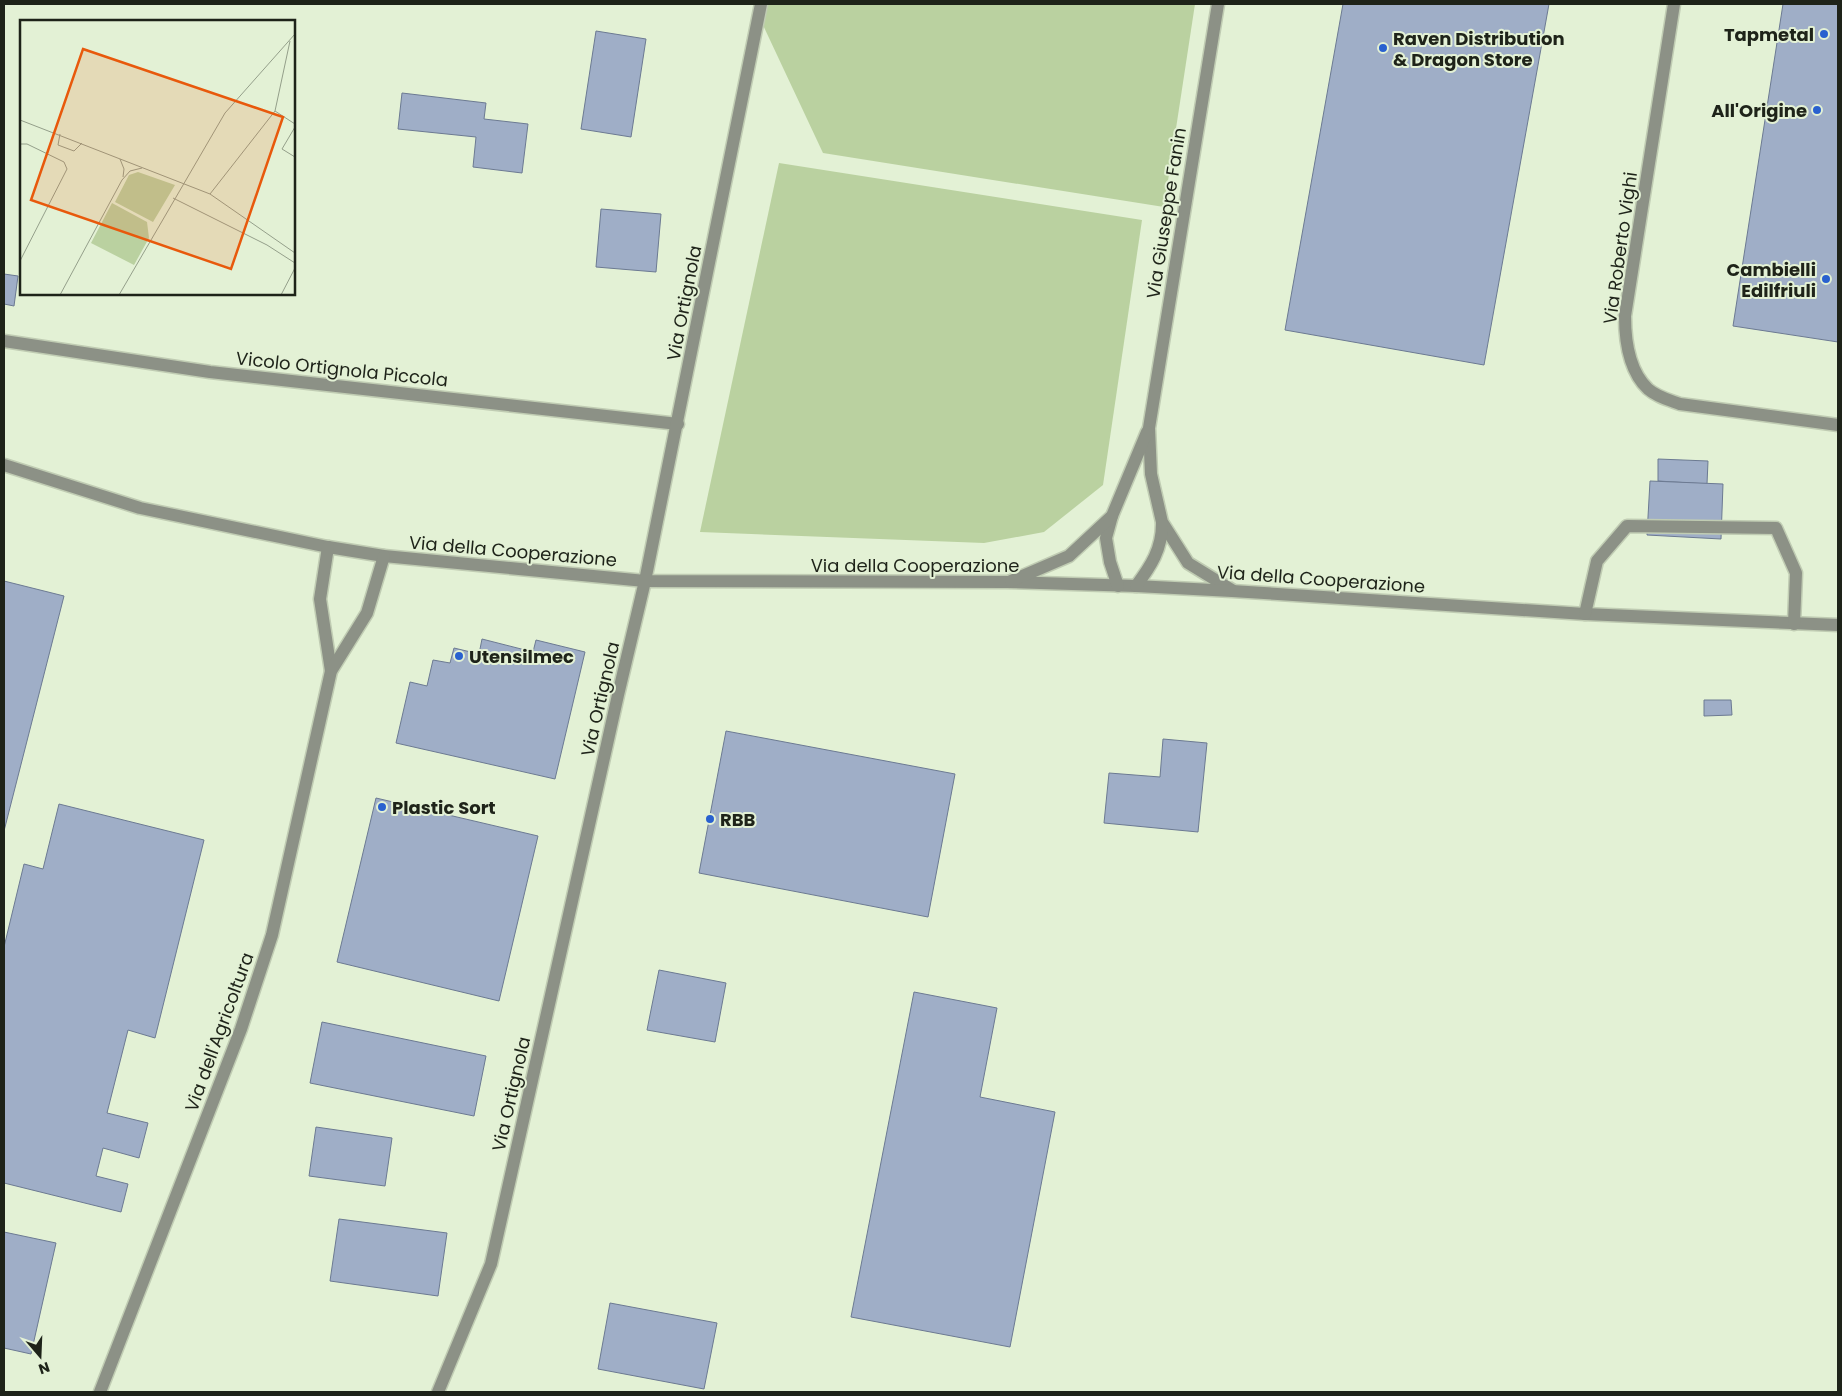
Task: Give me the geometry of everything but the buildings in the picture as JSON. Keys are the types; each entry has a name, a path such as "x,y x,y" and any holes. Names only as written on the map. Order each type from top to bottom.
{"street":[{"name":"Via Ortignola","path":"438,1392 491,1264 645,581 761,4"},
{"name":"Via Giuseppe Fanin","path":"1136,586 1152,564 1162,538 1162,522 1151,474 1149,428 1218,4"},
{"name":"Via Roberto Vighi","path":"1674,4 1625,316 1625,332 1631,361 1636,374 1648,388 1660,397 1680,404 1838,425"},
{"name":"Vicolo Ortignola Piccola","path":"4,341 210,372 678,424"},
{"name":"Via Giuseppe Fanin","path":"1118,586 1110,562 1106,538 1112,516 1149,428"},
{"name":"Via della Cooperazione","path":"4,465 140,508 328,547 384,556 645,581 1007,582 1136,586 1232,590 1585,614 1838,626"},
{"name":"Via Giuseppe Fanin","path":"1007,582 1069,556 1112,516"},
{"name":"Via Giuseppe Fanin","path":"1162,522 1188,563 1232,590"},
{"path":"1585,614 1597,561 1627,526 1776,528 1796,573 1794,624"},
{"name":"Via dell'Agricoltura","path":"328,547 320,599 331,671"},
{"name":"Via dell'Agricoltura","path":"100,1392 241,1029 272,935 331,671 367,614 384,556"}],"green space":[{"path":"766,4 1195,4 1164,207 823,153 762,23"},
{"path":"779,163 1142,220 1103,485 1044,532 984,543 700,532"}],"place":[{"name":"Tapmetal","path":"1824,34"},
{"name":"Raven Distribution & Dragon Store","path":"1383,48"},
{"name":"All'Origine","path":"1817,110"},
{"name":"Cambielli Edilfriuli","path":"1826,279"},
{"name":"Utensilmec","path":"459,656"},
{"name":"Plastic Sort","path":"382,807"},
{"name":"RBB","path":"710,819"}]}
